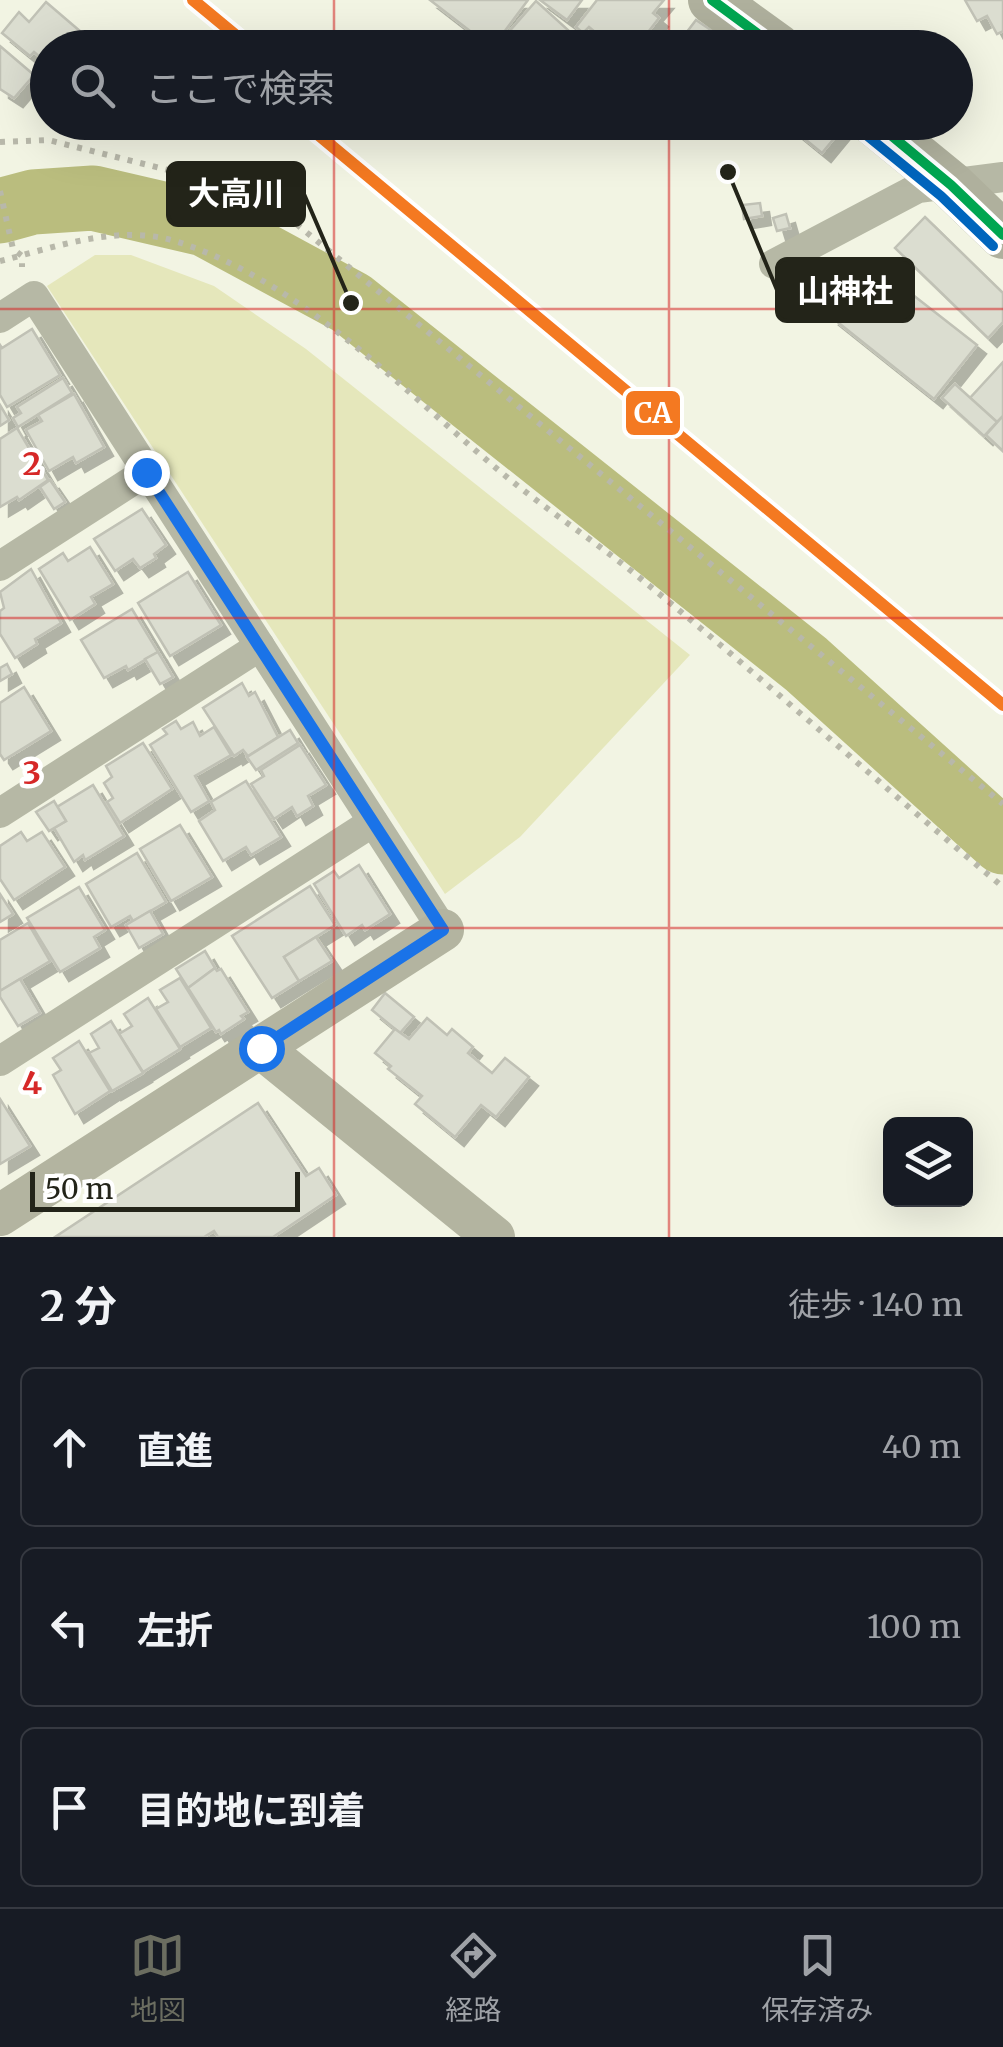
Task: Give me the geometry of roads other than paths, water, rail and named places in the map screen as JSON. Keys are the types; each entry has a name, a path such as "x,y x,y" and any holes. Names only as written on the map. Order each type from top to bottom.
{"main road":[{"path":"712,0 753,30"},
{"path":"896,140 1003,235"}],"street":[{"path":"774,264 918,188 1003,177"},
{"path":"0,318 34,296 443,930 0,1215"},
{"path":"0,566 146,472"},
{"path":"0,813 260,646"},
{"path":"0,1061 373,822"},
{"path":"261,1048 494,1237"}],"waterway":[{"path":"0,211 33,202 93,198 205,224 351,303 806,664 1003,842"}],"place":[{"name":"山神社","path":"728,172"},
{"name":"大高川","path":"351,303"}]}
